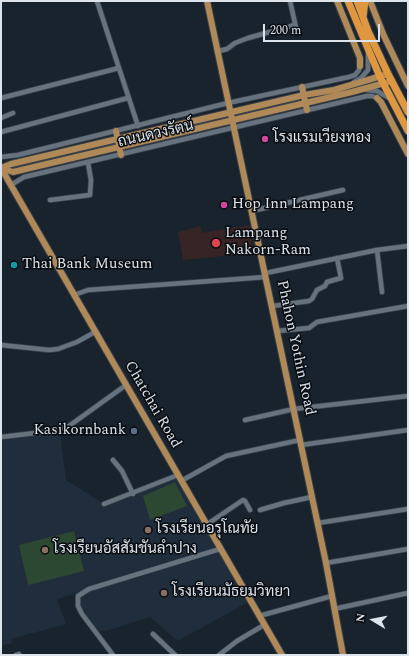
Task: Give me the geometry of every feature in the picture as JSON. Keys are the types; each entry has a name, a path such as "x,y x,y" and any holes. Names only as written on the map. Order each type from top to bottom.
{"highway":[{"path":"348,1 382,80 408,131"},
{"path":"356,1 390,78 408,112"},
{"path":"363,19 365,1"}],"main road":[{"name":"Phahon Yothin Road","path":"207,1 273,306 318,523 343,655"},
{"path":"337,1 360,58 360,66"},
{"path":"370,1 384,36 408,86"},
{"path":"1,168 11,164 304,95 390,78"},
{"path":"1,168 13,172 352,92 382,80"},
{"path":"302,87 307,110"},
{"path":"377,98 381,102 408,154"},
{"path":"116,131 122,155"},
{"name":"Chatchai Road","path":"1,168 282,655"}],"street":[{"path":"97,1 138,126"},
{"path":"290,1 297,32"},
{"path":"219,51 227,49 235,43 248,38 296,25"},
{"path":"334,90 361,78 365,74 368,70 367,47"},
{"path":"1,156 18,155 230,103 350,77 355,75 360,66"},
{"path":"1,98 119,68"},
{"path":"352,92 377,91 386,95 393,102"},
{"name":"ถนนดวงรัตน์","path":"11,186 24,177 367,96 377,98"},
{"path":"1,132 128,98"},
{"path":"1,118 13,112"},
{"path":"50,200 90,195 91,180 88,163"},
{"path":"252,212 343,190"},
{"path":"74,295 88,290 266,275 337,258 377,250 408,246"},
{"path":"377,250 382,292"},
{"path":"273,306 309,300 317,290 325,286 327,282 341,278 337,258"},
{"path":"278,331 309,328 317,322 408,306"},
{"path":"1,345 58,349 77,342 95,332"},
{"path":"1,437 53,431 69,426 126,385"},
{"path":"245,420 294,409 408,396"},
{"path":"181,481 226,456 301,443 408,430"},
{"path":"113,460 122,471 133,494"},
{"path":"104,504 133,494 178,475"},
{"path":"260,510 312,497"},
{"path":"206,525 243,500 250,510"},
{"path":"318,523 408,509"},
{"path":"113,655 82,614 78,606 78,596 89,590 220,549"},
{"path":"326,563 408,549"},
{"path":"334,609 408,593"},
{"path":"259,616 332,596"},
{"path":"219,655 237,641 264,625"},
{"path":"153,634 175,655"}],"shaded area":[{"name":"Lampang Nakorn-Ram","path":"249,225 254,253 183,260 178,232 200,226 202,233"},
{"path":"60,433 66,480 104,504 178,475 250,601 178,641 150,617 109,630 95,632 82,614 78,596 87,590 57,599 66,624 11,639 12,643 1,646 1,439"}],"green space":[{"path":"175,482 187,506 150,520 143,496"},
{"path":"74,531 84,571 28,585 19,545"}],"place":[{"name":"โรงแรมเวียงทอง","path":"265,139"},
{"name":"Hop Inn Lampang","path":"224,205"},
{"name":"Lampang Nakorn-Ram","path":"216,243"},
{"name":"Thai Bank Museum","path":"14,265"},
{"name":"Kasikornbank","path":"134,431"},
{"name":"โรงเรียนอรุโณทัย","path":"148,530"},
{"name":"โรงเรียนอัสสัมชันลำปาง","path":"45,550"},
{"name":"โรงเรียนมัธยมวิทยา","path":"164,593"}]}
